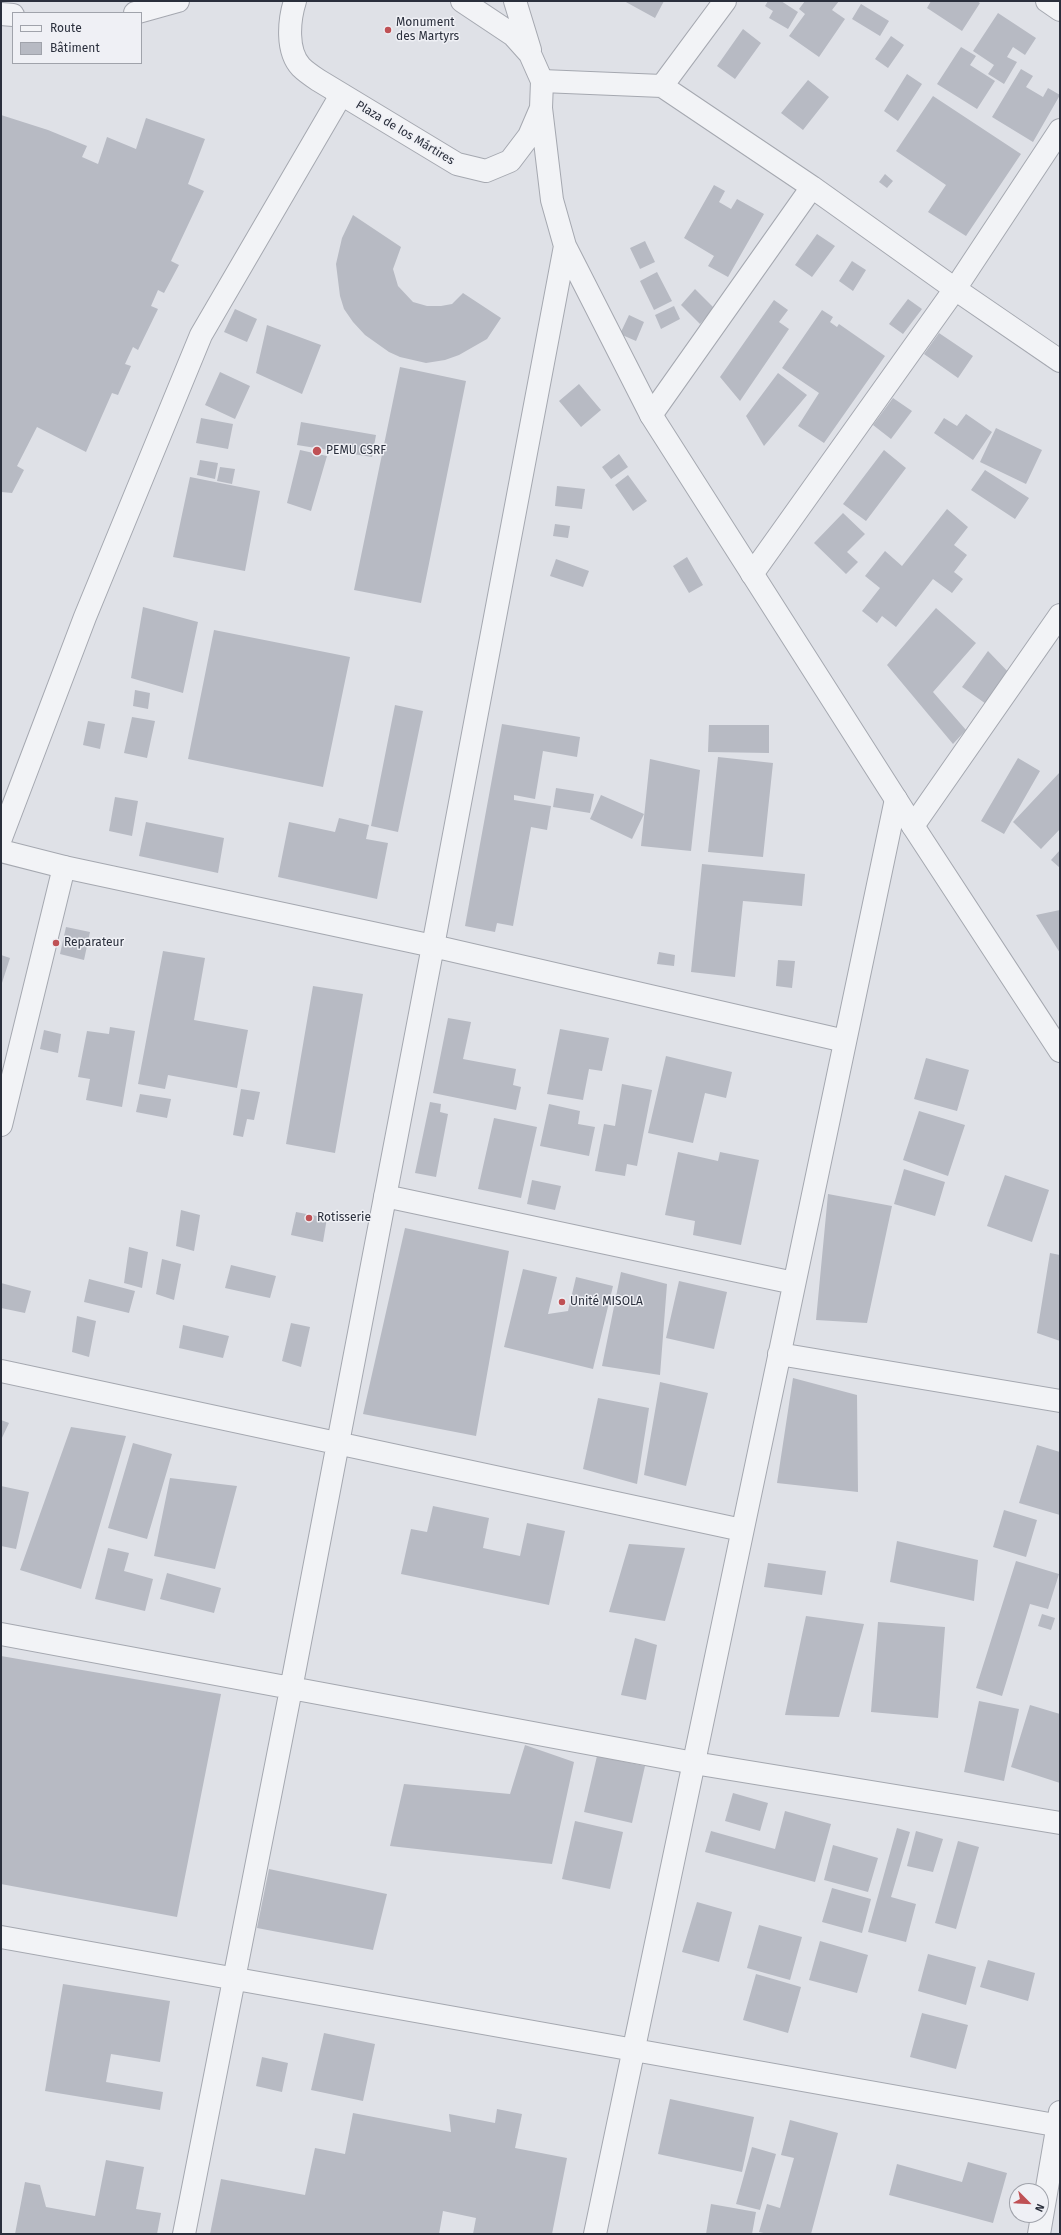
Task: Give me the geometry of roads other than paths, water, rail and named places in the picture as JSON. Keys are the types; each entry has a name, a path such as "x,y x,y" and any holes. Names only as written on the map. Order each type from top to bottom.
{"street":[{"path":"139,12 178,1"},
{"name":"Plaza de los Mártires","path":"293,7 291,45 300,66 341,95 457,164 486,171 510,161 529,136 542,108 542,81 530,54 513,35 462,1"},
{"path":"515,1 530,54"},
{"path":"662,86 725,1"},
{"path":"1047,1 1060,10"},
{"path":"1,14 12,15"},
{"path":"542,81 662,86 812,187 955,289 1060,361"},
{"path":"1,838 85,617 201,335 341,95"},
{"path":"542,108 552,200 565,246 651,415 913,826 1060,1051"},
{"path":"752,574 955,289 1060,130"},
{"path":"651,415 812,187"},
{"path":"184,2234 291,1689 565,246"},
{"path":"913,826 1060,615"},
{"path":"595,2234 896,799"},
{"path":"1,851 64,867 433,946 845,1040"},
{"path":"1,1125 64,867"},
{"path":"385,1196 794,1283"},
{"path":"779,1354 1060,1400"},
{"path":"1,1371 742,1530"},
{"path":"1,1634 694,1763 1060,1823"},
{"path":"1,1937 633,2051 1059,2121 1039,2234"}],"place":[{"name":"Monument des Martyrs","path":"388,30"},
{"name":"PEMU CSRF","path":"317,451"},
{"name":"Reparateur","path":"56,943"},
{"name":"Rotisserie","path":"309,1218"},
{"name":"Unité MISOLA","path":"562,1302"}]}
